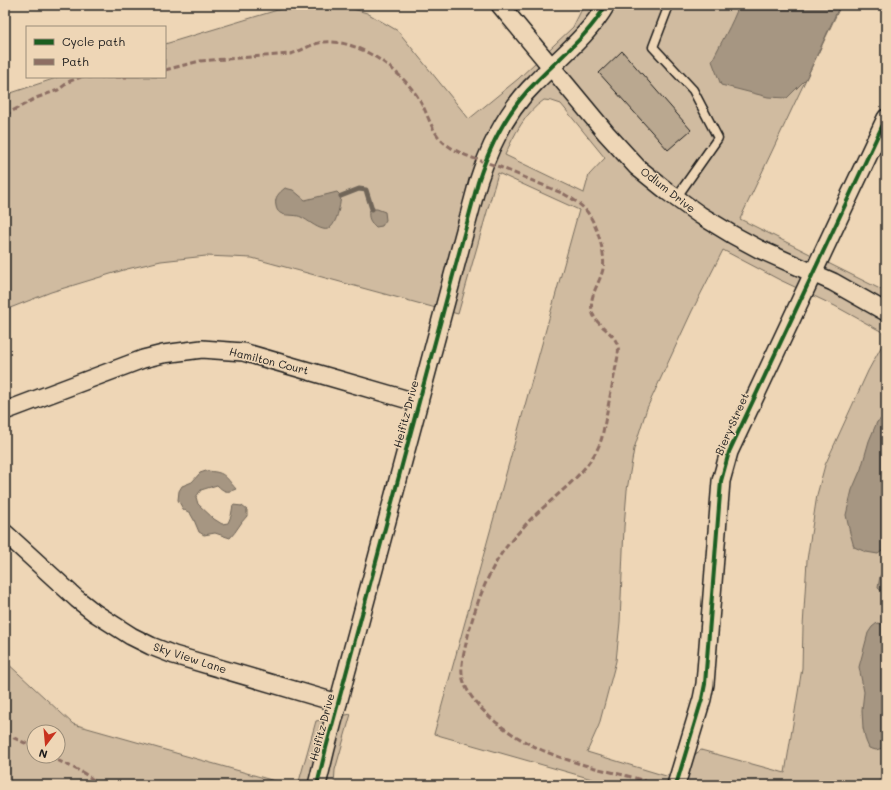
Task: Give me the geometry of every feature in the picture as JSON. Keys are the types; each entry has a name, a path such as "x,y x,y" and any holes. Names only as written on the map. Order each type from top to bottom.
{"street":[{"name":"Odlum Drive","path":"500,5 551,68 637,167 700,215 740,239 840,286 886,312"},
{"name":"Heifitz Drive","path":"317,785 338,702 484,162 495,137 513,109 535,82 577,43 606,5"},
{"name":"Biery Street","path":"676,785 702,699 721,481 725,465 734,439 886,118"},
{"name":"Hamilton Court","path":"5,411 143,359 163,354 202,349 243,352 419,403"},
{"name":"Sky View Lane","path":"5,532 77,599 95,613 131,636 174,655 338,702"}],"lane":[{"path":"669,5 653,48 693,90 718,138 676,198"}],"shaded area":[{"path":"294,5 339,5 367,13 398,31 469,119 518,79 573,27 584,5 841,5 740,219 886,292 886,334 835,306 778,279 723,250 692,311 647,408 634,449 627,490 620,622 616,661 599,725 587,752 666,776 701,750 785,773 802,668 807,560 817,495 825,465 868,371 886,338 886,785 613,785 434,734 579,210 498,173 458,314 252,258 206,256 161,261 127,269 51,292 5,310 5,95 56,78 166,78 166,44","holes":["544,100 561,104 605,158 589,175 584,193 505,155 516,132 537,105"]},
{"path":"739,5 840,5 806,79 787,98 768,97 721,85 712,61"},
{"path":"285,188 293,190 305,200 337,192 341,196 340,206 331,227 323,229 301,217 280,213 277,210 276,198"},
{"path":"372,209 385,212 386,220 382,226 376,227 371,222 369,218 369,211"},
{"path":"885,416 886,483 884,496 886,513 886,548 878,554 866,552 854,547 846,515 852,490 861,469 869,441 877,422"},
{"path":"206,471 221,473 236,489 226,491 217,485 201,490 196,497 198,504 214,519 222,524 228,523 233,505 242,506 247,510 247,516 230,538 215,533 204,535 199,532 190,513 183,509 178,500 179,491 182,486 192,482 200,473"},
{"path":"886,568 886,595 878,588 880,576"},
{"path":"877,623 886,625 886,670 883,681 886,693 886,747 876,750 869,748 863,728 862,710 864,692 859,667 868,633"},
{"path":"5,661 73,724 289,785 5,785"},
{"path":"351,714 335,770 334,785 298,785 316,721"}],"building":[{"path":"622,51 691,130 668,150 599,73"}],"waterway":[{"path":"341,196 359,189 366,190 372,209"}],"marked path":[{"path":"166,70 200,61 290,54 324,42 353,46 380,60 405,81 422,104 438,136 447,145 466,155 500,167 564,194 577,202 588,213 595,225 600,240 604,263 602,274 592,299 592,310 596,320 616,341 618,349 618,356 602,437 597,449 581,473 527,523 507,546 495,564 484,586 472,620 463,655 462,673 467,690 478,705 503,728 529,744 584,765 634,778 654,785"},
{"path":"5,115 36,98 58,90 70,81 78,78"},
{"path":"5,734 26,743"},
{"path":"66,764 82,772 99,785"}],"cycle path":[{"path":"317,785 483,168 494,141 516,104 591,27 606,5"},
{"path":"676,785 702,699 705,684 721,481 729,452 886,118"}]}
